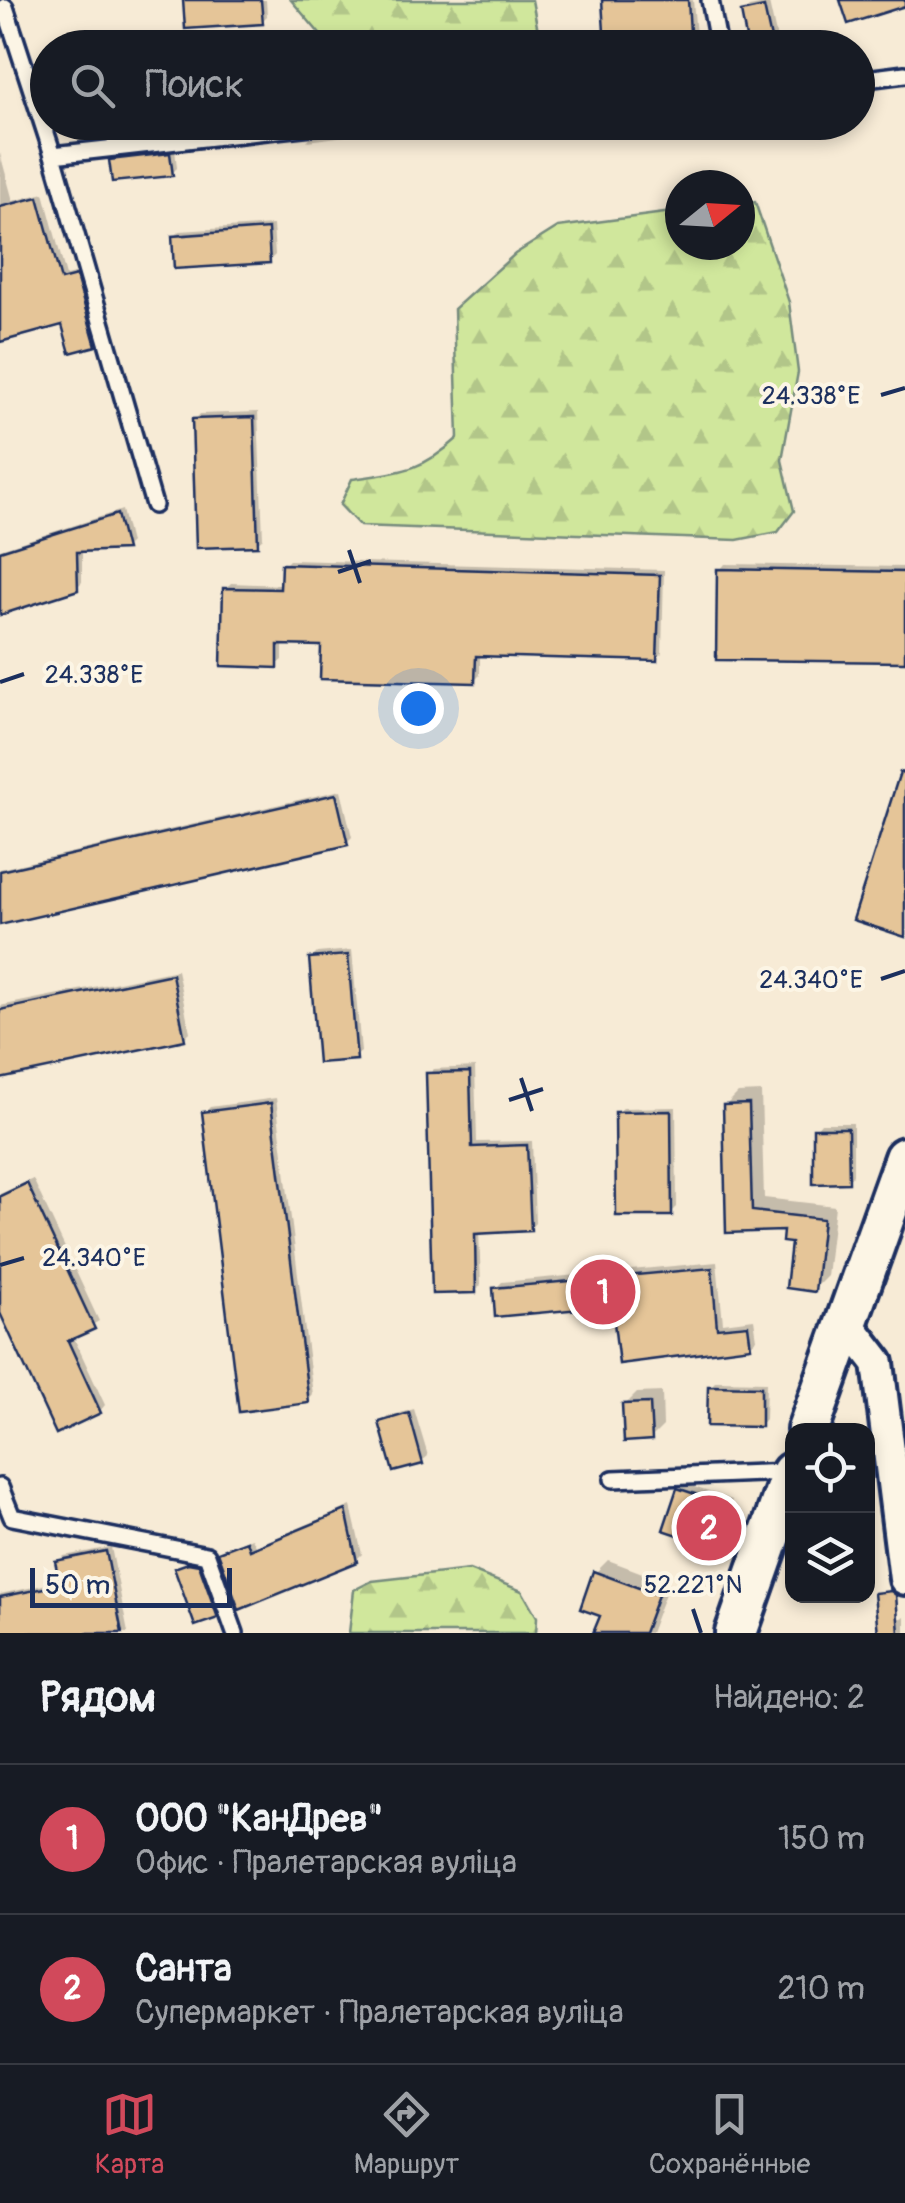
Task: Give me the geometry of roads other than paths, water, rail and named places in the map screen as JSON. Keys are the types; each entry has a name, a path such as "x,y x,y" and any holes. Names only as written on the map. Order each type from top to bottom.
{"main road":[{"path":"811,1423 902,1175"},
{"path":"736,1633 785,1493"}],"street":[{"path":"847,1323 878,1362 905,1580"}],"lane":[{"path":"710,0 715,30"},
{"path":"5,7 30,85"},
{"path":"875,78 905,74"},
{"path":"48,140 154,505"},
{"path":"53,156 175,140"},
{"path":"613,1479 785,1473"},
{"path":"0,1487 12,1517 208,1555 235,1633"}],"place":[{"name":"ООО \"КанДрев\"","path":"603,1292"},
{"name":"Санта","path":"709,1528"}]}
